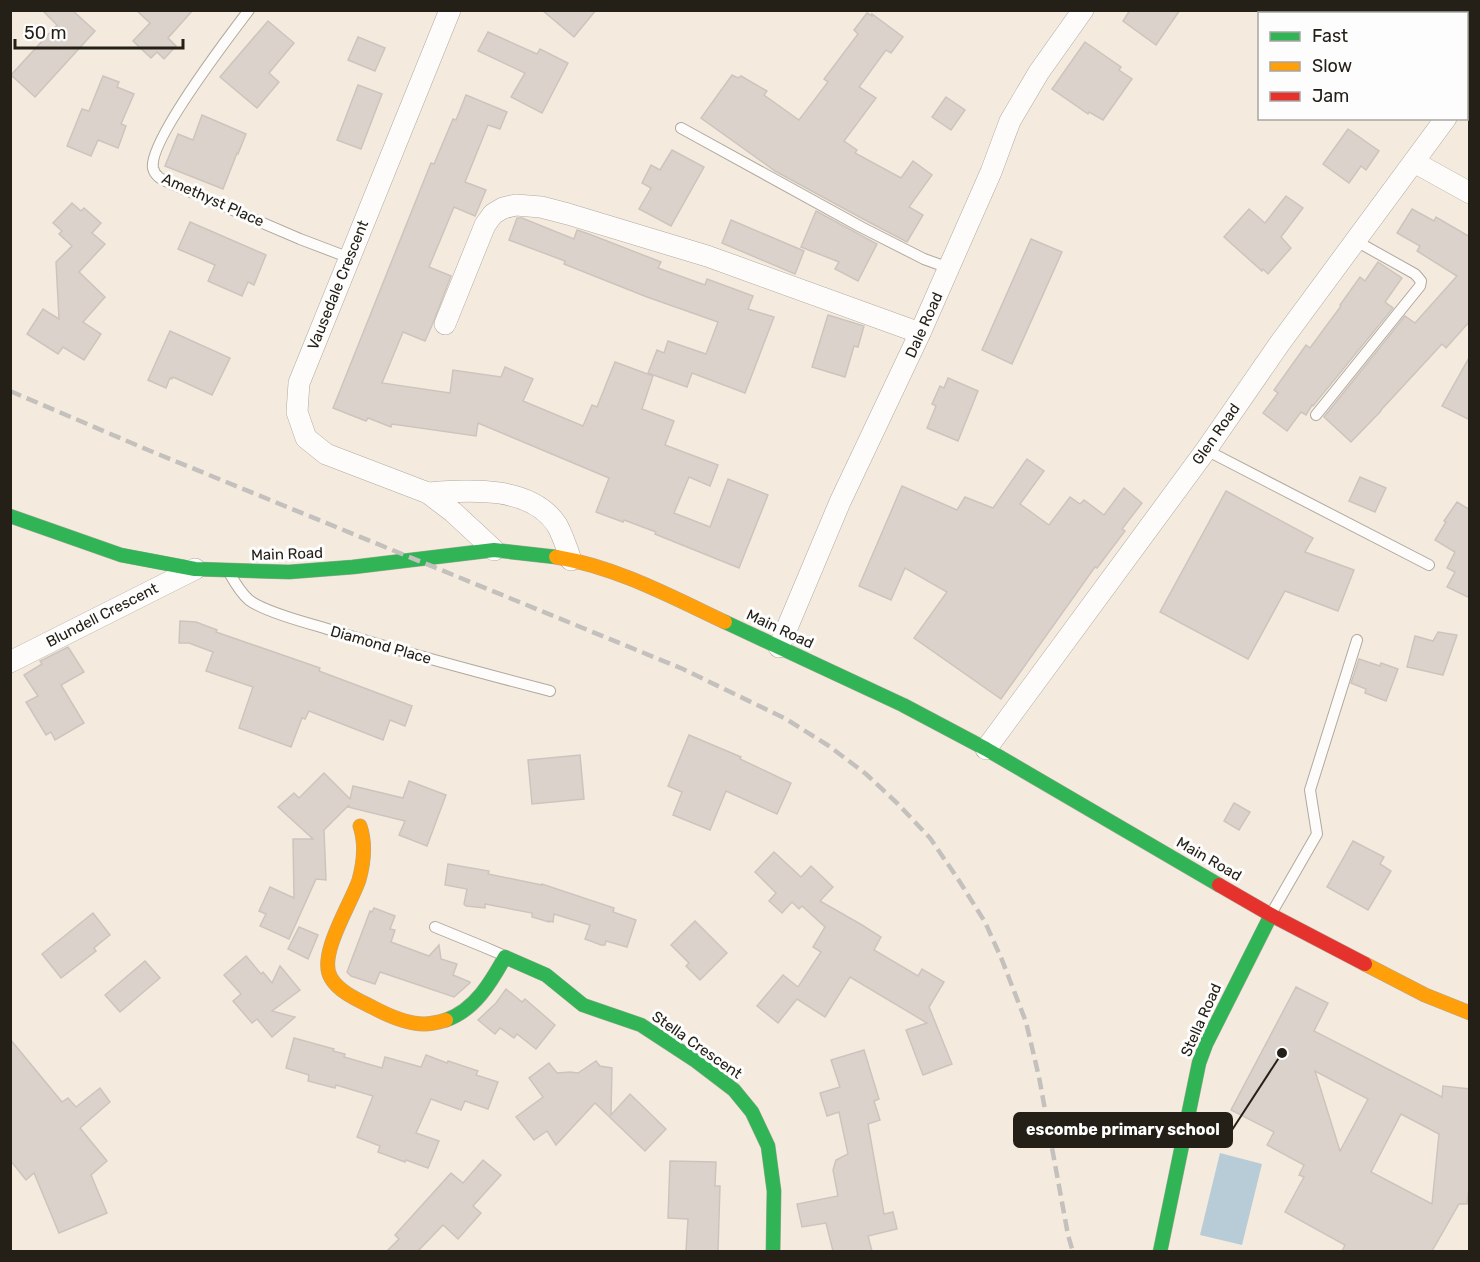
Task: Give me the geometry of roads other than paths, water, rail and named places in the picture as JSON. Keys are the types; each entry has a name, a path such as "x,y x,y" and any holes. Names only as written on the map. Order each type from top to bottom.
{"main road":[{"name":"Main Road","path":"10,516 121,555 195,569 289,572 494,550 571,560 611,571 903,705 986,749 1271,915 1425,995 1470,1013"},
{"path":"360,826 363,833 364,858 356,887 330,946 327,959 326,968 336,984 371,1007 425,1024 453,1018 464,1011 492,982 505,957"},
{"name":"Stella Road","path":"1160,1251 1199,1063 1206,1044 1271,915"},
{"name":"Stella Crescent","path":"505,957 546,975 583,1005 641,1025 696,1061 734,1090 752,1112 768,1146 774,1191 773,1251"}],"street":[{"name":"Vausedale Crescent","path":"450,10 299,383 297,412 306,438 326,454 428,493 453,512 494,550"},
{"name":"Dale Road","path":"778,647 840,502 949,268 991,172 1010,120 1039,72 1083,10"},
{"name":"Glen Road","path":"986,749 1445,120"},
{"path":"1414,162 1470,193"},
{"path":"445,324 485,225 493,214 503,208 516,205 541,207 568,214 707,256 920,333"},
{"name":"Vausedale Crescent","path":"428,493 458,491 497,493 522,498 537,505 557,525 571,560"},
{"name":"Blundell Crescent","path":"10,662 195,569"}],"lane":[{"name":"Amethyst Place","path":"249,10 205,70 164,134 156,150 153,168 156,175 170,183 350,258"},
{"path":"681,128 861,227 924,259 949,268"},
{"path":"1316,415 1420,286 1421,281 1415,274 1356,241"},
{"path":"1206,450 1429,565"},
{"name":"Diamond Place","path":"229,571 237,586 249,600 270,610 379,645 550,691"},
{"path":"1271,915 1317,834 1310,790 1357,640"},
{"path":"435,927 484,946 505,957"}],"water":[{"path":"1220,1153 1262,1164 1242,1245 1200,1235"}],"railway":[{"path":"10,391 148,450 683,669 786,719 829,746 866,774 930,838 985,922 1002,960 1026,1022 1073,1252"}],"place":[{"name":"escombe primary school","path":"1282,1053"}]}
